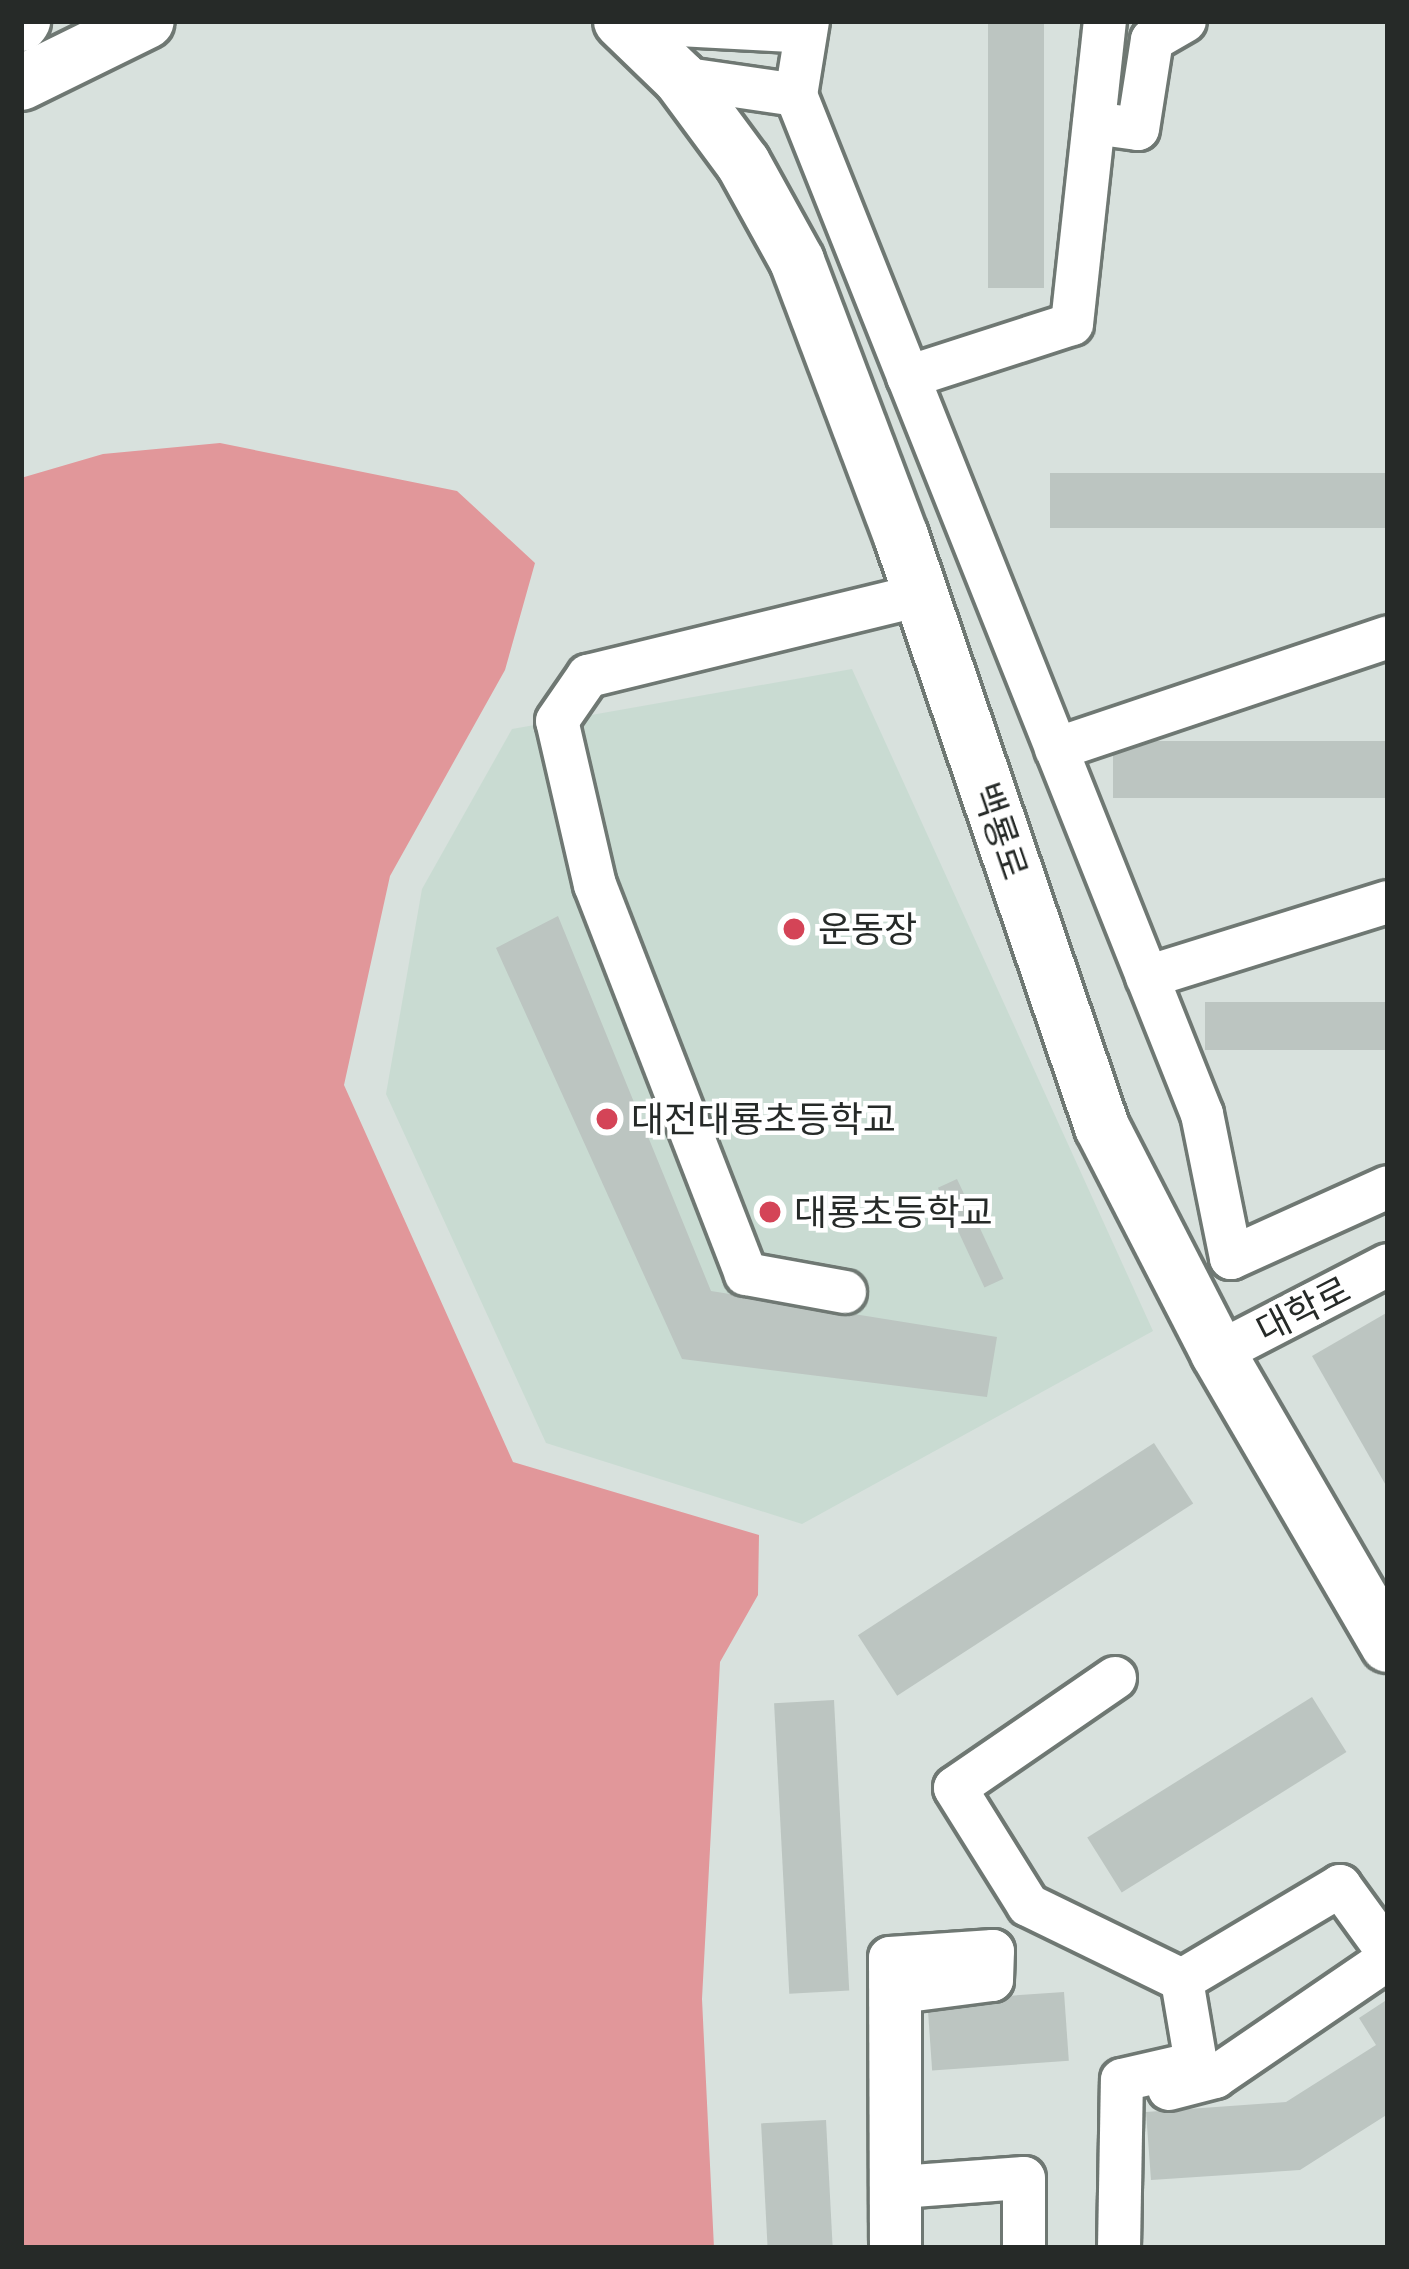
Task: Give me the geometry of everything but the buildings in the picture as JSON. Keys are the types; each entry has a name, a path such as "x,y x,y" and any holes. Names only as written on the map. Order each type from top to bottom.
{"main road":[{"path":"21,83 148,21"},
{"name":"백룡로","path":"622,21 680,79 743,163 797,260 921,595 1102,1127 1218,1352 1388,1645"}],"street":[{"path":"622,21 807,27 796,95 1202,1114 1232,1258 1388,1187"},
{"path":"908,377 1072,324 1106,21"},
{"path":"1094,123 1138,129 1153,40 1185,21"},
{"path":"680,79 796,95"},
{"path":"845,1292 746,1274 595,885 557,721 587,676 921,595"},
{"path":"1056,749 1388,637"},
{"path":"1147,977 1388,902"},
{"name":"대학로","path":"1218,1352 1388,1265"},
{"path":"1115,1678 955,1788 1028,1905 1182,1980"},
{"path":"1133,2248 1135,2097 1215,2078 1388,1955 1340,1886 1182,1980"},
{"path":"993,1951 992,1980 900,1992 896,2248 890,1958 993,1951"},
{"path":"1119,2248 1122,2080 1196,2063 1182,1980"},
{"path":"900,2187 1024,2178 1024,2248"}],"shaded area":[{"path":"220,443 457,491 535,563 505,670 390,876 344,1085 513,1462 759,1535 758,1595 720,1662 702,1999 714,2248 21,2248 21,478 103,454"},
{"name":"대룡초등학교","path":"852,669 1153,1331 802,1524 546,1443 386,1094 422,889 512,729"}],"place":[{"name":"운동장","path":"794,929"},
{"name":"대전대룡초등학교","path":"607,1119"},
{"name":"대룡초등학교","path":"770,1212"}]}
